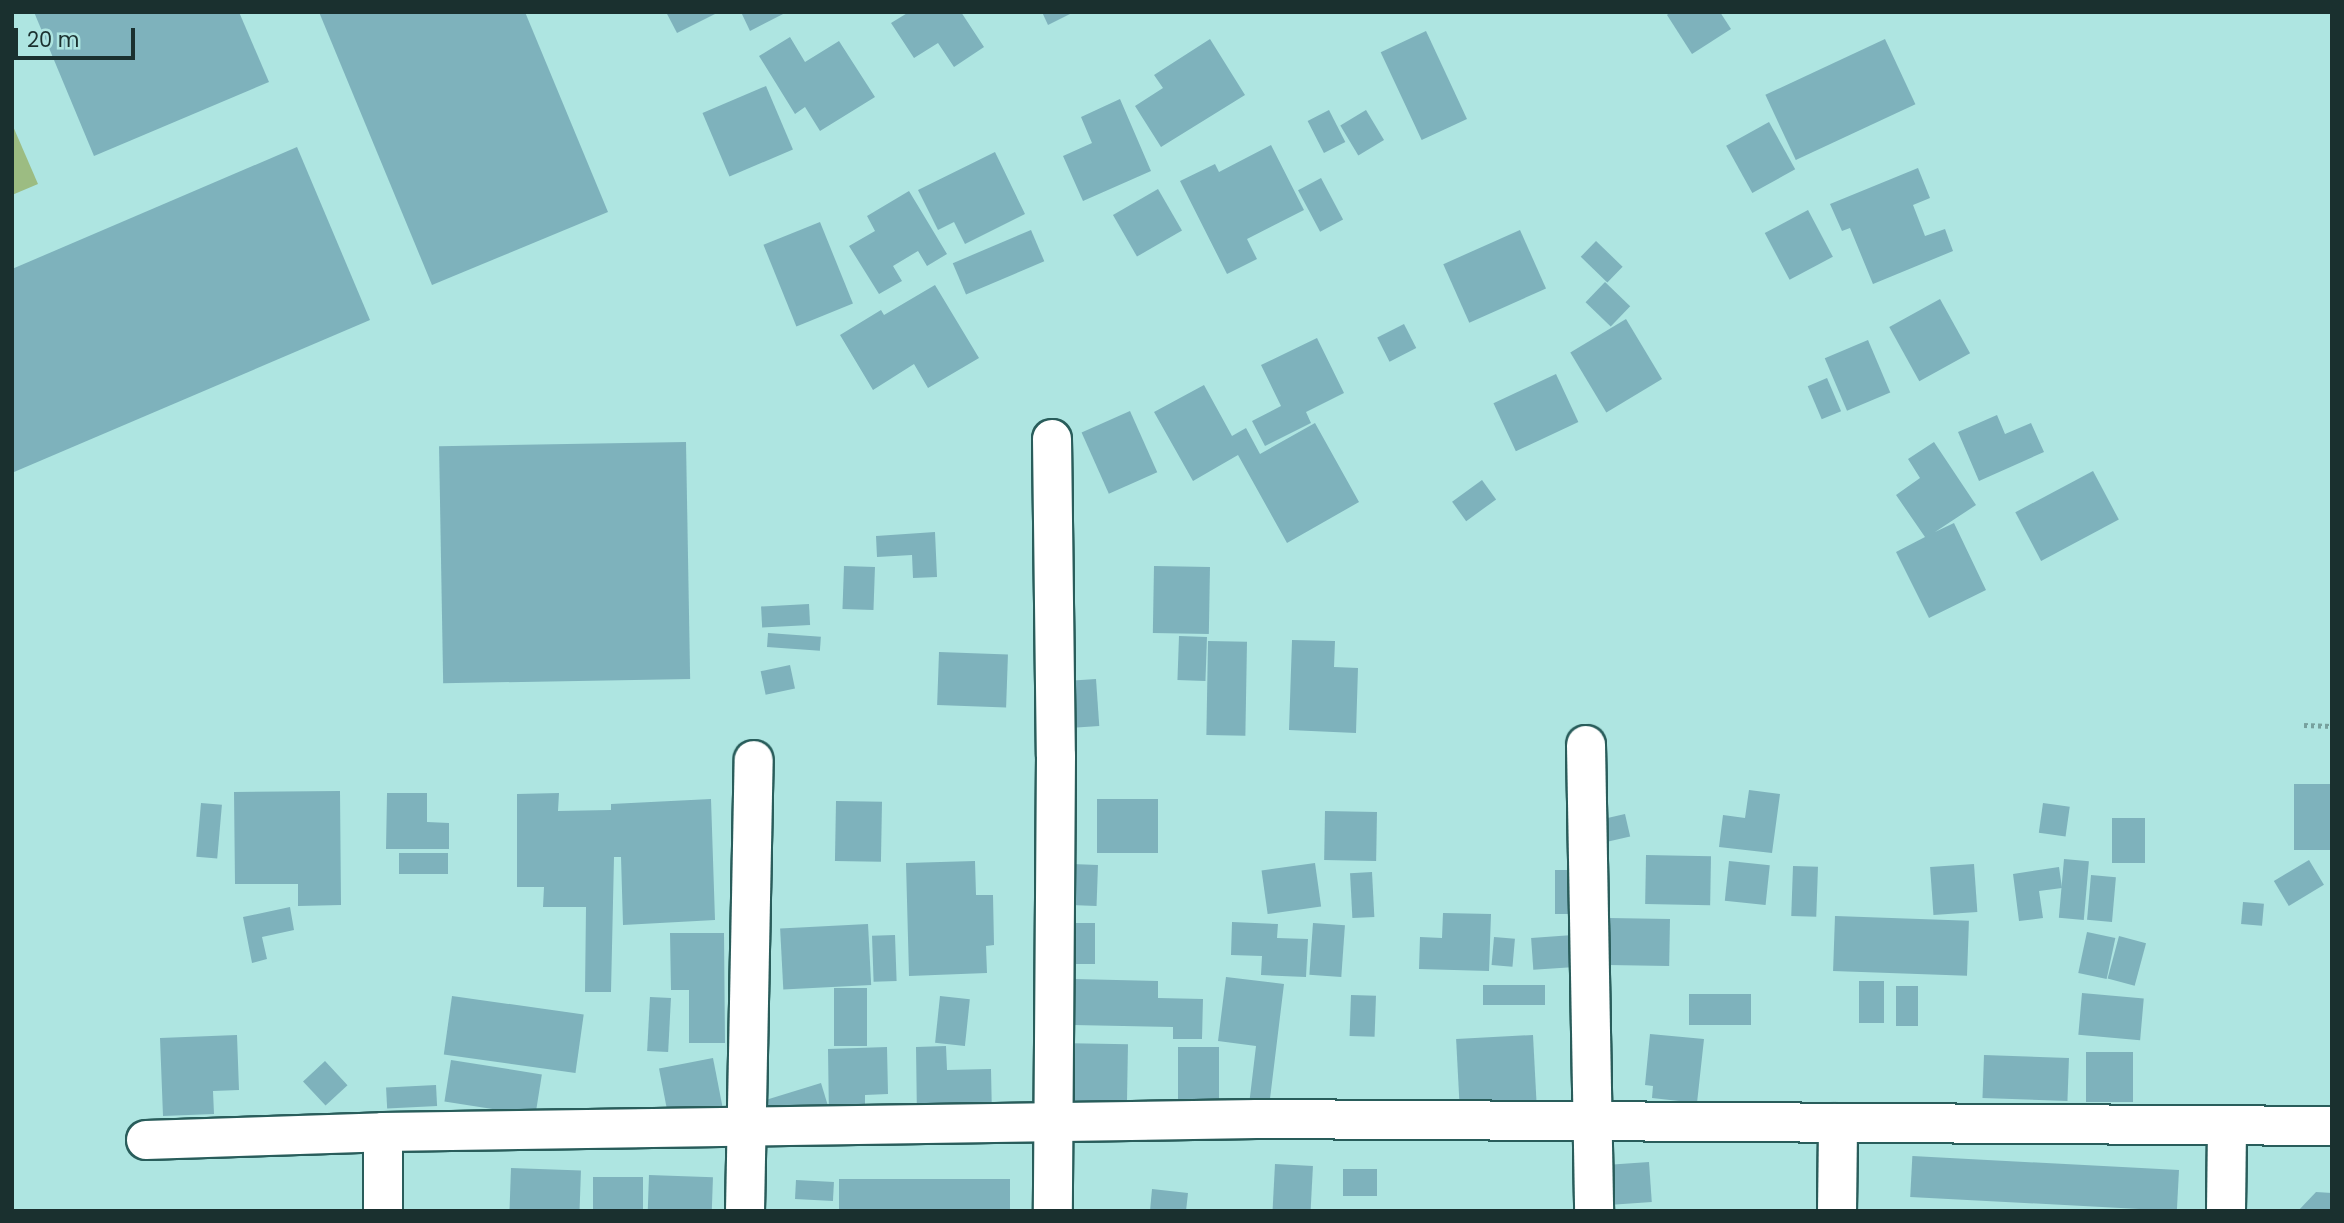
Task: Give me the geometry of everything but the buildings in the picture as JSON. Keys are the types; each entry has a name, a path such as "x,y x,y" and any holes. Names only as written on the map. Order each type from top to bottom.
{"street":[{"path":"1052,439 1056,756 1053,1211"},
{"path":"1586,744 1594,1211"},
{"path":"746,1211 754,760"},
{"path":"146,1140 383,1132 1257,1119 2332,1126"},
{"path":"1837,1211 1838,1123"},
{"path":"2226,1211 2227,1127"},
{"path":"383,1132 383,1211"}],"path":[{"path":"2304,725 2332,726"}],"green space":[{"path":"12,124 38,184 12,195"}]}
